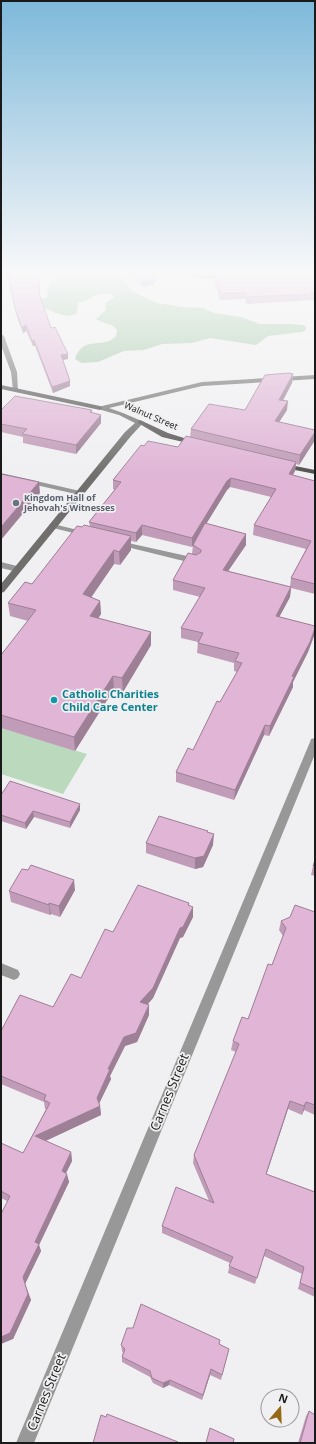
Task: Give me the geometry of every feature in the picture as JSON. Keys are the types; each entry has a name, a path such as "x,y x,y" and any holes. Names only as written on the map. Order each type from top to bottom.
{"main road":[{"name":"Walnut Street","path":"1,387 100,408"},
{"name":"Walnut Street","path":"140,422 165,435 206,446"},
{"path":"278,463 315,472"}],"street":[{"path":"3,341 14,372 16,390"},
{"path":"100,408 202,384 315,377"},
{"name":"Walnut Street","path":"100,408 140,422"},
{"path":"1,590 128,434 140,422"},
{"path":"1,475 80,493"},
{"path":"53,526 91,536"},
{"path":"113,541 196,562"},
{"path":"1,565 18,569"},
{"name":"Carnes Street","path":"25,1443 315,742"},
{"path":"1,969 14,974"}],"green space":[{"path":"198,341 162,344 144,350 124,351 98,362 82,363 75,359 79,351 88,344 106,342"},
{"path":"232,341 261,341 256,345"},
{"path":"1,728 87,754 63,794 1,774"}],"building":[{"path":"35,341 62,341 68,354 61,355 70,381 52,387"},
{"path":"293,374 279,400 288,401 275,421 315,430 300,455 191,429 209,404 245,410 265,375"},
{"path":"15,396 92,410 90,412 101,415 76,445 22,434 27,429 1,424 1,410"},
{"path":"186,436 296,462 289,474 315,481 315,584 291,578 311,541 254,525 276,489 231,478 227,481 192,538 142,525 136,533 89,522 121,482 113,480 141,445 144,446 148,441 178,447"},
{"path":"1,474 39,482 1,527"},
{"path":"205,523 246,534 223,570 291,587 276,616 315,626 310,642 292,676 294,677 270,726 265,725 235,790 176,772 188,748 193,750 217,701 220,702 242,663 235,661 239,653 198,643 203,633 181,628 205,588 173,580 188,553 196,555 201,552 201,550 193,545"},
{"path":"84,525 131,536 119,552 114,550 83,594 100,601 90,616 151,632 122,678 113,676 74,737 1,715 1,655 36,610 8,603 25,582 32,584 77,526 82,527"},
{"path":"10,781 80,804 70,822 33,811 25,823 1,815 1,795"},
{"path":"159,816 214,834 204,856 195,858 146,843"},
{"path":"31,865 74,880 59,906 49,903 49,905 9,891 22,869 28,870"},
{"path":"138,885 189,903 188,905 193,907 183,927 180,928 153,988 140,1002 149,1005 136,1033 124,1037 108,1069 110,1069 97,1098 100,1106 35,1136 71,1152 62,1171 67,1174 35,1242 39,1244 23,1277 28,1294 10,1333 1,1337 1,1214 10,1196 1,1191 1,1143 23,1153 50,1103 44,1100 46,1095 1,1076 1,1031 20,995 53,1007 71,974 81,978 105,929 113,932"},
{"path":"295,905 315,912 315,1105 306,1102 304,1106 290,1101 266,1174 315,1192 315,1289 300,1283 304,1267 266,1249 257,1278 229,1266 233,1257 162,1226 176,1187 214,1203 194,1155 239,1044 233,1041 242,1017 248,1019 268,964 272,965 286,928 281,921 290,917"},
{"path":"141,1304 220,1340 219,1344 229,1349 222,1375 211,1369 203,1395 170,1380 163,1383 152,1378 150,1371 122,1357 125,1349 121,1345 127,1328 133,1328"},
{"path":"309,1411 315,1415 315,1443 300,1443"},
{"path":"107,1414 178,1443 93,1443 101,1415 106,1417"},
{"path":"210,1428 234,1439 233,1443 206,1443"}],"place":[{"name":"Kingdom Hall of Jehovah's Witnesses","path":"16,503"},
{"name":"Catholic Charities Child Care Center","path":"54,700"}]}
